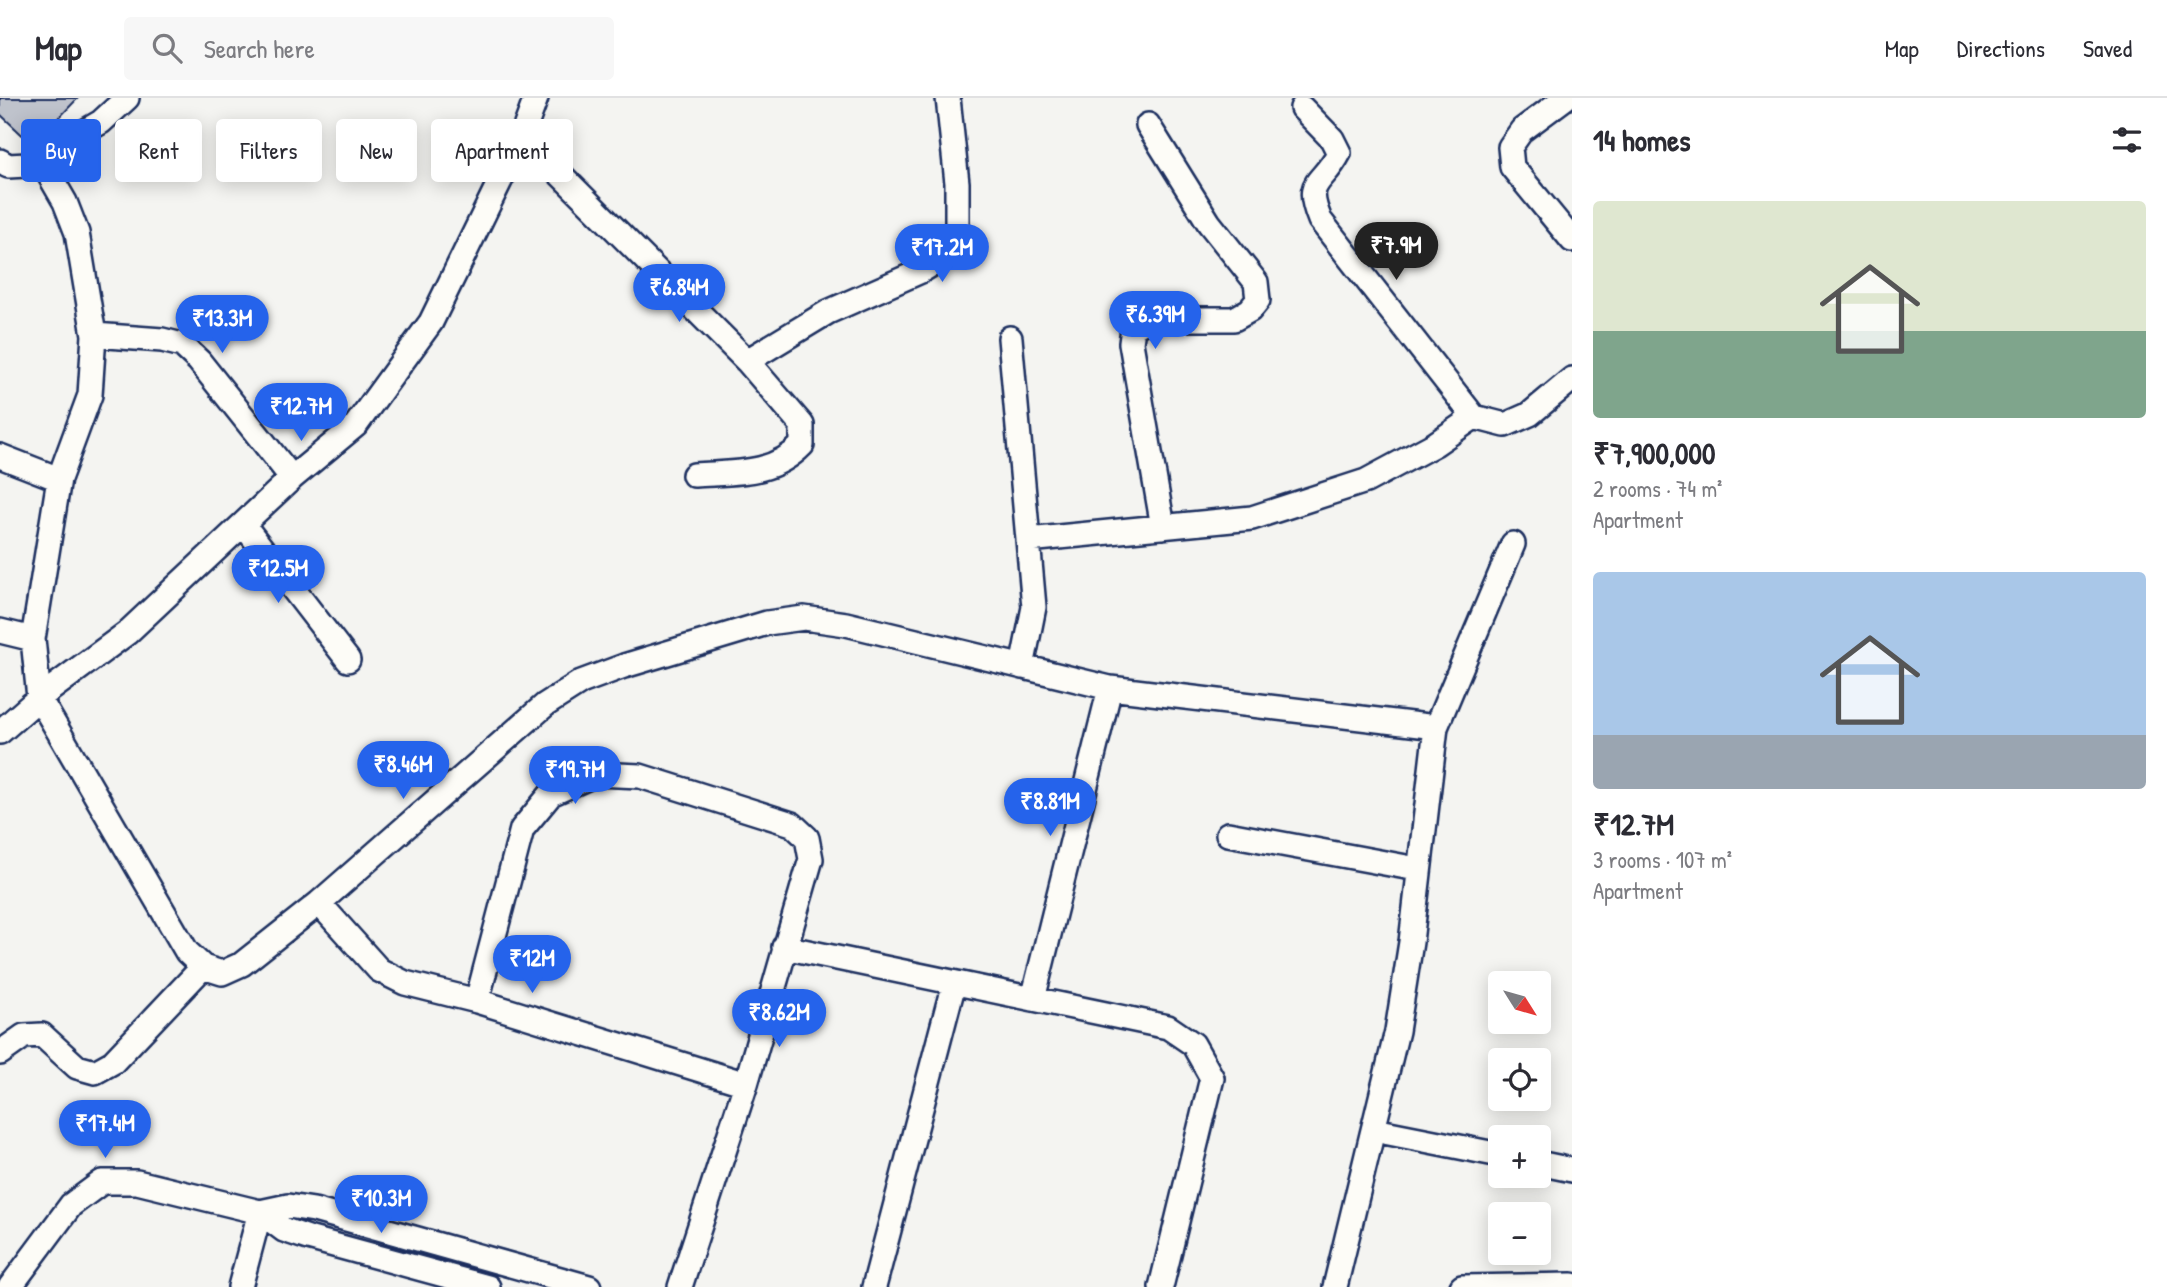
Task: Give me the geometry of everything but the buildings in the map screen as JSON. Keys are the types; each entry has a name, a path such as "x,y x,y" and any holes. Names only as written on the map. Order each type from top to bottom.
{"street":[{"path":"101,122 127,98"},
{"path":"529,119 537,98"},
{"path":"747,361 828,312 921,271 946,256 957,233 957,183 949,98"},
{"path":"1565,98 1522,130 1510,147 1512,167 1568,228"},
{"path":"1302,108 1332,139 1339,153 1331,168 1316,182 1311,199 1320,220 1474,417 1505,425 1530,414 1572,379"},
{"path":"1148,125 1209,223 1256,282 1258,300 1250,310 1234,319 1149,319 1133,328 1131,343 1163,527"},
{"path":"0,161 8,166 21,165"},
{"path":"53,182 65,202 77,233 94,335 90,395 59,479 33,639 39,698 187,952 203,967 222,973 242,964 319,903 545,705 581,682 624,666 767,623 804,618 846,624 1110,688 1436,727"},
{"path":"0,732 39,698 127,633 292,478 356,425 431,322 499,182"},
{"path":"568,182 747,361 802,425 802,445 789,459 765,469 694,475"},
{"path":"94,335 162,340 182,345 199,361 292,478"},
{"path":"1010,338 1034,607 1023,667"},
{"path":"1028,540 1252,518 1366,481 1435,444 1474,417"},
{"path":"0,456 59,479"},
{"path":"243,524 348,660"},
{"path":"1335,1287 1397,1031 1436,727 1513,544"},
{"path":"0,631 33,639"},
{"path":"1033,999 1110,688"},
{"path":"477,1001 522,829 551,794 596,774 640,776 792,824 807,838 811,859 746,1084 680,1287"},
{"path":"1228,834 1417,869"},
{"path":"319,903 379,970 405,982 477,1001 746,1084"},
{"path":"784,947 1168,1027 1193,1044 1212,1078 1161,1287"},
{"path":"0,1053 24,1036 42,1035 77,1067 95,1072 113,1062 203,967"},
{"path":"874,1287 954,983"},
{"path":"1374,1130 1488,1153"},
{"path":"1551,1166 1572,1170"},
{"path":"10,1287 71,1205 102,1182 137,1182 260,1212 284,1230 308,1238 488,1287"},
{"path":"260,1212 288,1206 314,1210 589,1287"},
{"path":"240,1287 260,1212"},
{"path":"1462,1287 1572,1285"}]}
